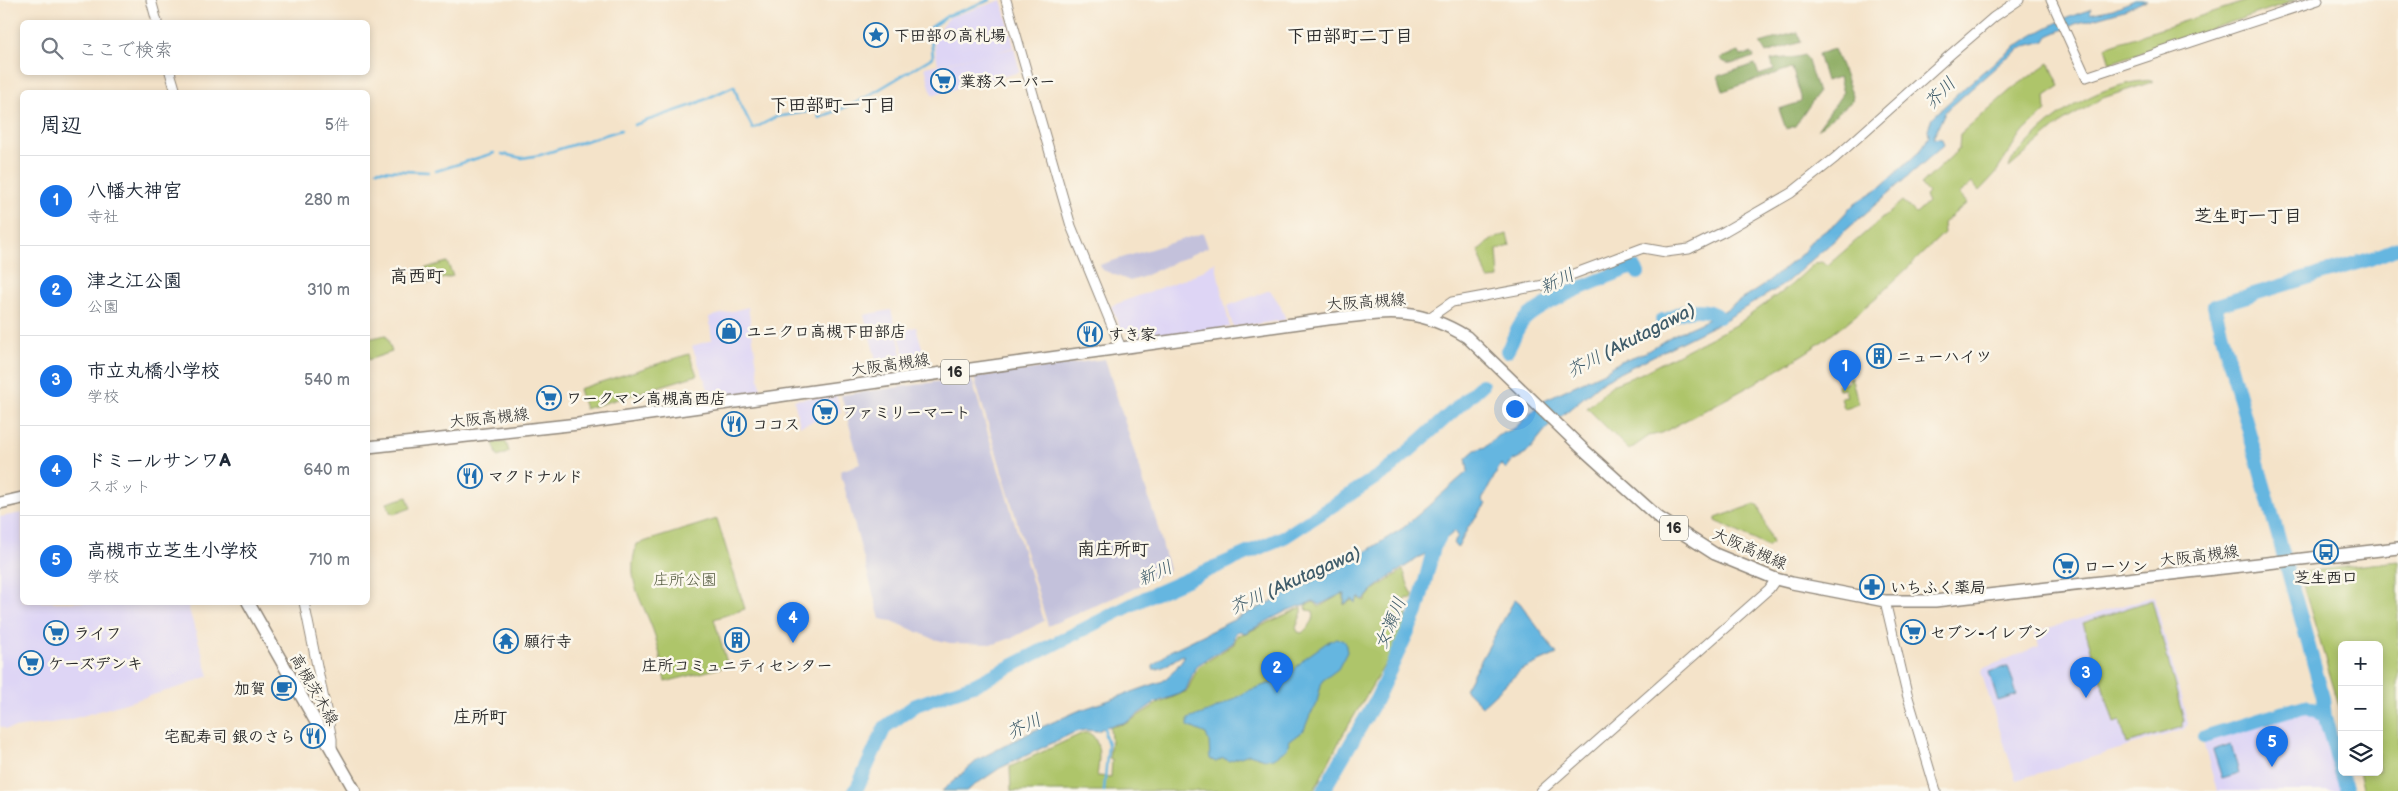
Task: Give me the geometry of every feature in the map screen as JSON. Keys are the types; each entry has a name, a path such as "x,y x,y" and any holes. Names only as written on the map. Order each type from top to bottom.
{"main road":[{"name":"大阪高槻線","path":"370,447 578,424 1393,312 1429,318 1449,326 1467,337 1575,442 1659,518 1715,554 1776,579 1885,601 1935,601 2398,548"},
{"path":"0,503 20,498"},
{"name":"高槻茨木線","path":"250,605 355,791"}],"street":[{"path":"151,0 156,20"},
{"path":"1006,0 1071,226 1121,348"},
{"path":"1429,318 1452,302 1544,285 1642,248 1666,252 1689,249 1725,231 1791,193 1828,164 1951,54 2019,0"},
{"path":"2050,0 2086,77 2318,0"},
{"path":"171,75 175,90"},
{"path":"1542,791 1708,645 1768,589 1776,579"},
{"path":"1885,601 1900,669 1936,791"},
{"path":"305,605 332,739 332,751"}],"shaded area":[{"path":"1002,0 1014,47 996,52 1014,48 1020,72 932,95 925,67 989,54 938,64 932,33 941,31 941,26 950,17"},
{"path":"1203,233 1208,247 1140,278 1130,281 1103,270 1099,265"},
{"path":"1215,262 1230,327 1145,341 1121,329 1111,306 1195,275"},
{"path":"1270,290 1280,305 1286,320 1233,327 1227,306"},
{"path":"748,307 761,391 711,397 692,346 712,340 709,317"},
{"path":"891,310 906,370 880,374 864,315"},
{"path":"916,327 928,368 909,370 898,332"},
{"path":"1105,359 1157,524 1169,570 1129,591 1048,626 974,377"},
{"path":"971,377 1044,621 1014,637 994,644 950,643 934,639 892,621 880,619 840,471 860,464 841,395"},
{"path":"836,394 841,412 800,426 794,400"},
{"path":"20,513 20,605 188,605 209,676 183,686 65,721 6,729 0,726 0,517"},
{"path":"2154,596 2188,724 2183,730 2016,780 1981,672 1982,669 2039,646 2035,632"},
{"path":"2303,711 2312,712 2319,719 2341,791 2217,791 2203,742"}],"green space":[{"path":"2250,0 2297,0 2110,63 2105,47"},
{"path":"1798,32 1801,42 1766,53 1760,43"},
{"path":"1834,49 1853,95 1852,101 1817,130 1843,93 1839,77 1826,81 1818,54"},
{"path":"1739,52 1741,56 1752,53 1754,57 1731,63 1727,63 1720,58"},
{"path":"1804,55 1807,58 1818,93 1795,126 1786,129 1779,109 1801,102 1792,68 1723,91 1718,76 1755,64 1759,75 1774,70 1771,60"},
{"path":"2049,63 2060,86 2045,96 2046,111 2021,134 1995,174 1979,191 1972,183 1959,194 1967,203 1943,223 1944,233 1872,301 1827,338 1725,400 1662,433 1649,436 1629,450 1587,408 1612,385 1640,374 1739,323 1791,285 1815,263 1822,262 1828,265 1902,201 1916,213 1928,202 1925,196 1928,193 1921,185 1959,149 1960,134 2013,88"},
{"path":"2152,80 2152,82 2103,98 2062,122 2009,168 2019,152 2040,131 2068,109 2099,93 2116,87 2133,82"},
{"path":"1507,234 1510,246 1497,250 1499,278 1488,279 1478,250 1493,239"},
{"path":"447,262 453,276 427,283 423,269"},
{"path":"386,335 392,352 370,359 370,339"},
{"path":"689,354 697,375 585,409 579,389"},
{"path":"1851,377 1859,404 1844,408 1841,398 1847,397 1845,389 1839,390 1837,385 1849,382 1848,378"},
{"path":"506,442 509,452 498,457 493,443"},
{"path":"407,497 411,508 394,514 390,512 387,503"},
{"path":"1755,504 1758,505 1772,543 1768,547 1716,521 1716,518"},
{"name":"庄所公園","path":"717,519 745,609 714,619 728,666 665,682 657,642 634,581 633,570 637,544"},
{"path":"2398,561 2398,791 2364,791 2360,776 2383,776 2383,641 2338,641 2338,702 2300,575 2302,572"},
{"path":"1403,570 1413,594 1412,599 1406,598 1404,602 1407,619 1397,644 1341,738 1314,791 1011,791 1010,767 1083,733 1090,733 1098,747 1097,776 1111,777 1112,759 1109,758 1110,727 1127,723 1155,705 1187,691 1198,667 1234,644 1237,635 1246,633 1302,607 1296,628 1298,632 1302,633 1314,618 1313,611 1307,610 1305,605 1314,602 1319,607 1341,594 1344,594 1344,605 1352,600 1355,603 1359,598 1364,601 1371,592"},
{"path":"2152,600 2184,721 2182,727 2127,744 2120,721 2114,723 2083,623"}],"water":[{"path":"2134,0 2147,0 2124,10 2075,24 2048,36 2045,41 2025,46 2006,58 1945,112 1933,138 1942,139 1944,145 1783,285 1723,321 1603,381 1546,429 1526,454 1512,461 1506,469 1501,464 1482,500 1486,504 1469,526 1457,548 1453,543 1458,536 1455,531 1433,549 1396,572 1363,600 1359,597 1355,603 1352,599 1344,604 1345,594 1341,594 1319,605 1314,601 1286,611 1245,633 1239,631 1235,633 1233,643 1196,666 1186,690 1180,694 1154,703 1127,722 1105,727 1098,731 1085,730 1073,733 1000,768 966,791 942,791 979,759 1033,731 1078,711 1163,681 1174,671 1184,657 1183,655 1164,667 1153,669 1153,666 1170,651 1338,569 1403,528 1468,471 1466,458 1475,450 1485,447 1497,436 1515,428 1546,399 1604,372 1621,361 1646,352 1673,335 1716,316 1761,287 1803,253 1810,242 1836,223 1855,203 1879,188 1921,150 1929,136 1928,129 1932,118 1987,68 2025,40 2046,28 2092,9 2089,14 2113,9"},
{"path":"1515,599 1520,603 1557,654 1521,670 1482,706 1465,689"},
{"path":"1337,638 1345,641 1347,652 1338,669 1322,681 1316,706 1304,730 1289,741 1287,749 1274,758 1265,759 1249,754 1229,761 1223,758 1216,762 1210,759 1209,742 1206,734 1188,726 1188,719 1213,710 1250,690 1274,682 1292,672 1305,658 1329,641"},
{"path":"2008,666 2017,695 1998,701 1989,672"},
{"path":"2231,744 2239,773 2222,778 2213,750"}],"waterway":[{"path":"634,125 693,105 734,86 753,129 776,117 818,110 819,118 858,102 933,57 930,28 947,16 990,0"},
{"path":"502,154 522,158 540,155 621,130"},
{"path":"436,171 494,153"},
{"path":"377,170 428,172"},
{"path":"2325,718 2323,697 2214,306 2370,259 2398,248"},
{"name":"新川","path":"1507,351 1521,323 1545,305 1575,290 1632,267 1638,273"},
{"name":"新川","path":"1662,320 1663,322 1691,310 1705,311 1719,317"},
{"name":"新川","path":"854,791 885,727 916,705 976,684 1145,598 1286,536 1389,469 1482,385"},
{"name":"女瀬川","path":"1323,791 1376,700 1417,612 1434,547 1443,531"},
{"path":"2204,737 2305,706 2320,712 2325,718 2347,791"},
{"path":"1104,791 1108,744 1105,726"}],"place":[{"name":"下田部の高札場","path":"876,35"},
{"name":"業務スーパー","path":"943,81"},
{"name":"ユニクロ高槻下田部店","path":"729,331"},
{"name":"すき家","path":"1090,334"},
{"name":"ニューハイツ","path":"1879,356"},
{"name":"八幡大神宮","path":"1845,391"},
{"name":"ワークマン高槻高西店","path":"549,398"},
{"name":"ファミリーマート","path":"825,412"},
{"name":"ココス","path":"734,424"},
{"name":"マクドナルド","path":"470,476"},
{"name":"芝生西口","path":"2326,552"},
{"name":"ローソン","path":"2066,566"},
{"name":"いちふく薬局","path":"1872,587"},
{"name":"セブン-イレブン","path":"1913,632"},
{"name":"ライフ","path":"56,633"},
{"name":"庄所コミュニティセンター","path":"737,640"},
{"name":"願行寺","path":"506,641"},
{"name":"ドミールサンワA","path":"793,643"},
{"name":"ケーズデンキ","path":"31,663"},
{"name":"加賀","path":"284,688"},
{"name":"津之江公園","path":"1277,693"},
{"name":"市立丸橋小学校","path":"2086,698"},
{"name":"宅配寿司 銀のさら","path":"313,736"},
{"name":"高槻市立芝生小学校","path":"2272,767"}],"district":[{"name":"下田部町二丁目","path":"1350,36"},
{"name":"下田部町一丁目","path":"833,105"},
{"name":"芝生町一丁目","path":"2248,216"},
{"name":"高西町","path":"417,276"},
{"name":"南庄所町","path":"1113,549"},
{"name":"庄所町","path":"480,717"}],"water label":[{"name":"芥川","path":"1940,93"},
{"name":"芥川 (Akutagawa)","path":"1631,340"},
{"name":"芥川 (Akutagawa)","path":"1295,580"},
{"name":"芥川","path":"1024,726"}]}
